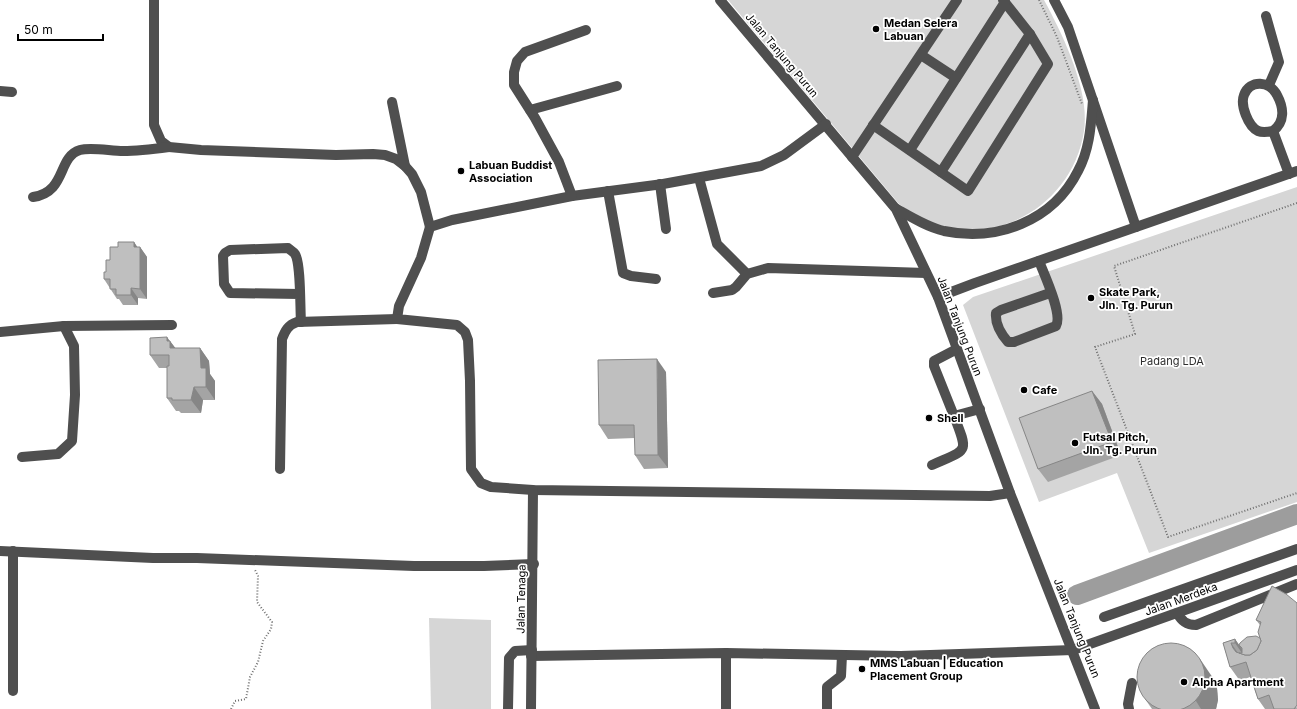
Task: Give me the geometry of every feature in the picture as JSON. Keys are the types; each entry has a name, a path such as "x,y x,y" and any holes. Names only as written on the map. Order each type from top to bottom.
{"street":[{"path":"154,0 154,125 161,141 169,147"},
{"name":"Jalan Tanjung Purun","path":"720,0 826,124 896,209 938,297 1010,493 1095,709"},
{"path":"852,157 957,0"},
{"path":"1054,0 1068,27 1136,227"},
{"path":"873,125 968,190 1048,64 1030,34 1004,1 910,150"},
{"path":"1266,16 1279,62 1269,85"},
{"path":"572,196 559,162 530,110 514,86 514,72 517,61 525,52 586,30"},
{"path":"941,172 1030,34"},
{"path":"921,55 956,78"},
{"path":"1256,84 1269,85 1275,91 1279,99 1283,112 1281,123 1273,131 1264,132 1252,126 1243,103 1243,96 1248,88 1256,84"},
{"path":"530,110 617,86"},
{"path":"0,91 12,92"},
{"path":"896,209 916,220 943,231 974,235 1006,230 1031,220 1047,209 1067,189 1078,171 1086,152 1090,132 1093,100"},
{"path":"392,102 405,166 421,192 430,227 421,258 399,306 397,319"},
{"path":"430,227 452,220 572,196 699,178 762,166 773,162 826,124"},
{"path":"938,297 1039,260 1293,173 1273,131"},
{"path":"33,197 44,195 52,189 73,154 81,150 124,151 169,147 201,150 336,155 373,154 385,155 396,159 405,166"},
{"path":"699,178 718,244 747,274"},
{"path":"660,184 666,229"},
{"path":"608,191 623,273 631,276 656,278"},
{"path":"299,294 230,293 224,284 223,256 230,250 288,248 295,253 297,260 301,322"},
{"path":"1039,260 1058,315 1058,322 1056,326 1014,342 1008,342 1003,336 996,318 996,313 1000,310 1050,293"},
{"path":"713,293 736,287 747,274 768,268 926,273"},
{"path":"280,469 282,339 290,324 301,322 397,319 456,325 465,332 468,340 472,469 481,483 491,487 533,490 569,489 990,496 1010,493"},
{"path":"0,332 64,326 172,325"},
{"path":"22,457 58,454 72,441 76,395 74,346 64,326"},
{"path":"932,465 961,452 964,447 963,439 934,366 934,361 957,349"},
{"path":"954,416 980,409"},
{"name":"Jalan Tenaga","path":"531,709 534,564 533,490"},
{"path":"1104,617 1297,549"},
{"path":"0,551 153,558 414,566 534,564"},
{"path":"13,551 13,691"},
{"name":"Jalan Merdeka","path":"508,709 509,658 515,651 532,653 968,655 1073,650 1297,570"},
{"path":"1176,613 1181,620 1189,625 1196,625 1297,584"},
{"path":"1220,597 1227,612"},
{"path":"726,653 726,709"},
{"path":"827,709 827,687 841,676 842,655"},
{"path":"1129,709 1128,704 1132,683"}],"path":[{"path":"1039,0 1057,37 1083,108"},
{"path":"1297,203 1114,266 1135,334 1095,347 1168,537 1297,493"},
{"path":"231,709 235,701 246,699 250,677 258,662 263,641 271,629 272,622 258,602 258,576 251,560"}],"green space":[{"path":"728,0 1044,0 1067,46 1079,81 1083,99 1085,115 1084,131 1078,155 1067,176 1053,194 1035,209 1015,221 993,228 969,230 945,227 927,221 899,204"},
{"name":"Padang LDA","path":"1297,187 1297,502 1149,553 1117,473 1039,502 963,305 973,297"},
{"path":"429,618 491,620 491,709 431,709"}],"building":[{"path":"118,242 134,242 134,247 140,247 140,289 131,288 131,295 116,295 116,289 110,289 110,279 104,279 104,272 106,272 106,260 110,260 110,247 118,247"},
{"path":"167,337 167,341 170,341 170,348 200,348 201,368 206,368 206,387 194,387 191,400 172,400 172,398 167,398 167,366 169,366 169,355 150,355 150,338"},
{"path":"657,359 658,455 635,455 634,425 599,425 598,360"},
{"name":"Futsal Pitch, Jln. Tg. Purun","path":"1092,391 1112,442 1038,469 1019,418"},
{"path":"1272,586 1286,594 1297,603 1297,705 1294,709 1274,709 1269,695 1258,699 1246,662 1230,667 1223,643 1235,639 1235,643 1231,643 1233,648 1236,652 1245,655 1250,655 1257,650 1261,641 1258,632 1261,622 1256,620"},
{"path":"1256,636 1260,638 1261,641 1257,650 1250,655 1239,653 1242,653 1242,648 1239,645 1240,643 1247,637"},
{"path":"1171,643 1184,646 1195,653 1202,664 1205,677 1202,690 1195,701 1184,708 1171,711 1158,708 1147,701 1140,690 1137,677 1140,664 1147,653 1158,646"}],"waterway":[{"path":"1077,595 1297,514"}],"place":[{"name":"Medan Selera Labuan","path":"876,29"},
{"name":"Labuan Buddist Association","path":"461,171"},
{"name":"Skate Park, Jln. Tg. Purun","path":"1091,298"},
{"name":"Cafe","path":"1024,390"},
{"name":"Shell","path":"929,418"},
{"name":"Futsal Pitch, Jln. Tg. Purun","path":"1075,443"},
{"name":"MMS Labuan | Education Placement Group","path":"862,669"},
{"name":"Alpha Apartment","path":"1184,682"}]}
